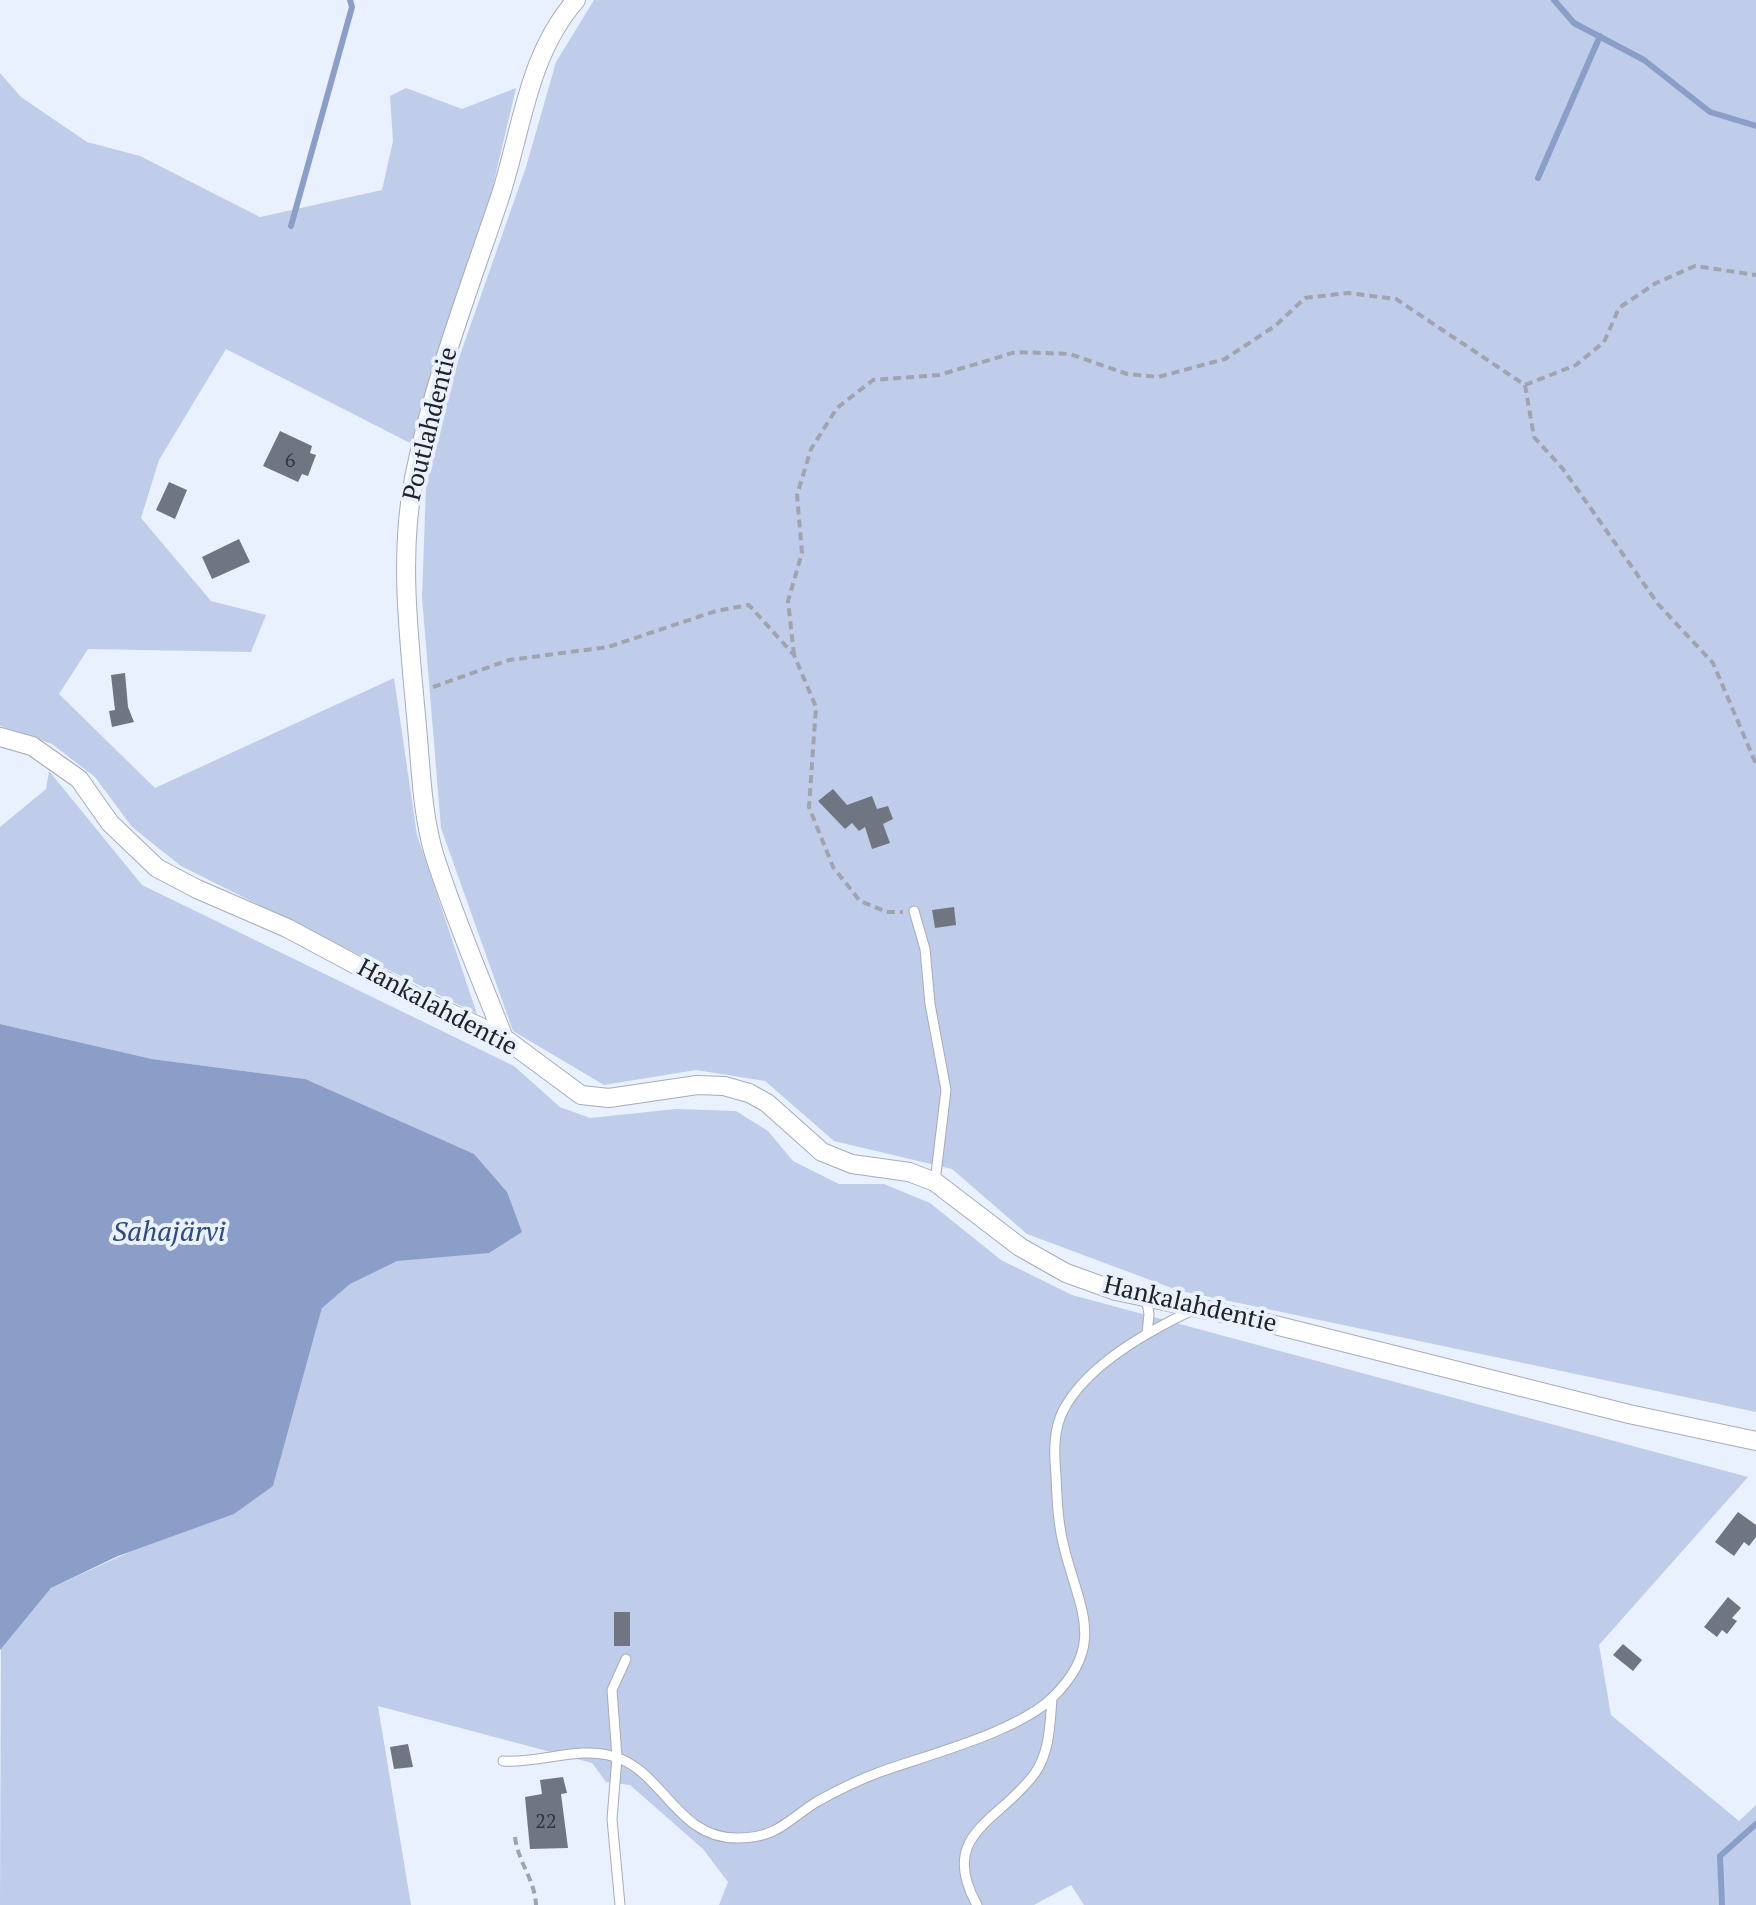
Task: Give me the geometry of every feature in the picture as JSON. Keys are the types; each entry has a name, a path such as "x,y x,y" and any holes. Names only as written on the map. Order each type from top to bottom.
{"street":[{"name":"Poutlahdentie","path":"504,1038 433,851 425,814 406,570 414,480 434,396 499,201 534,68 549,35 576,0"},
{"name":"Hankalahdentie","path":"0,737 32,746 79,779 110,823 157,868 287,928 416,997 504,1038 581,1095 608,1098 697,1085 724,1086 749,1093 822,1152 852,1164 909,1172 936,1182 1020,1247 1066,1273 1146,1297 1376,1349 1628,1414 1756,1441"}],"lane":[{"path":"914,912 925,949 930,1004 946,1090 936,1182"},
{"path":"1146,1297 1147,1334"},
{"path":"503,1761 584,1752 617,1757 640,1772 687,1821 707,1832 732,1838 765,1837 856,1781 988,1734 1026,1716 1052,1698 1076,1668 1084,1646 1086,1624 1059,1523 1056,1433 1064,1409 1086,1380 1130,1344 1198,1308"},
{"path":"620,1905 612,1820 617,1757 612,1690 626,1659"},
{"path":"977,1905 965,1884 962,1861 969,1840 1035,1773 1046,1750 1052,1698"}],"path":[{"path":"1524,385 1576,365 1604,342 1619,308 1656,283 1695,266 1756,275"},
{"path":"914,912 887,912 860,901 834,867 809,807 816,707 794,655 788,601 802,553 797,495 811,450 838,408 873,380 938,375 1016,352 1070,354 1127,374 1158,377 1226,358 1275,326 1305,298 1348,293 1396,299 1524,385 1534,437 1563,470 1658,604 1713,663 1756,764"},
{"path":"414,694 510,660 608,647 716,611 749,605 794,655"},
{"path":"516,1837 517,1852 536,1893 536,1905"}],"shaded area":[{"path":"594,0 1756,0 1756,1412 1177,1290 1027,1234 952,1169 834,1141 765,1081 696,1070 604,1085 513,1031 441,828 422,597 426,487 452,378 526,167 556,62"},
{"path":"0,73 21,97 87,142 140,156 260,217 382,190 393,141 390,96 406,88 462,109 516,88 488,207 412,444 226,349 159,460 141,518 211,601 266,615 251,652 88,649 59,694 155,788 394,678 417,835 477,1014 181,866 132,827 95,777 52,744 0,726"},
{"path":"49,771 142,885 514,1066 560,1107 590,1118 676,1109 736,1111 768,1131 793,1161 839,1184 884,1184 930,1203 1001,1260 1072,1295 1748,1477 1599,1645 1611,1715 1739,1821 1756,1805 1756,1905 1084,1905 1071,1885 1034,1905 719,1905 728,1882 703,1849 630,1785 606,1782 592,1763 378,1706 411,1905 0,1905 1,1647 51,1588 273,1486 322,1308 305,1079 152,1059 0,1024 0,827 46,789"}],"water":[{"name":"Sahajärvi","path":"0,1024 152,1059 305,1079 474,1154 507,1192 522,1232 489,1253 397,1261 350,1284 322,1308 273,1486 234,1514 118,1556 51,1588 0,1650"}],"building":[{"path":"280,431 312,446 310,453 316,455 308,476 302,474 298,482 263,466"},
{"path":"169,482 187,490 175,519 156,510"},
{"path":"239,539 250,562 212,579 202,557"},
{"path":"125,673 128,707 134,722 112,727 109,711 115,710 111,675"},
{"path":"833,789 847,805 872,796 877,809 888,806 893,819 883,824 890,843 872,849 865,827 859,831 852,823 845,829 818,801"},
{"path":"954,907 956,925 935,928 932,910"},
{"path":"1738,1512 1756,1525 1756,1537 1749,1546 1744,1542 1734,1556 1715,1542"},
{"path":"1728,1597 1741,1608 1732,1618 1737,1621 1727,1634 1722,1630 1717,1637 1704,1627"},
{"path":"614,1612 630,1612 630,1646 614,1646"},
{"path":"1623,1644 1642,1660 1633,1671 1613,1655"},
{"path":"408,1744 413,1767 394,1769 390,1747"},
{"path":"563,1777 567,1793 561,1794 568,1848 530,1849 525,1797 542,1794 540,1780"}],"waterway":[{"path":"291,226 352,7 350,0"},
{"path":"1554,0 1574,23 1644,60 1710,112 1756,126"},
{"path":"1538,178 1600,36"},
{"path":"1722,1905 1720,1856 1756,1824"}]}
